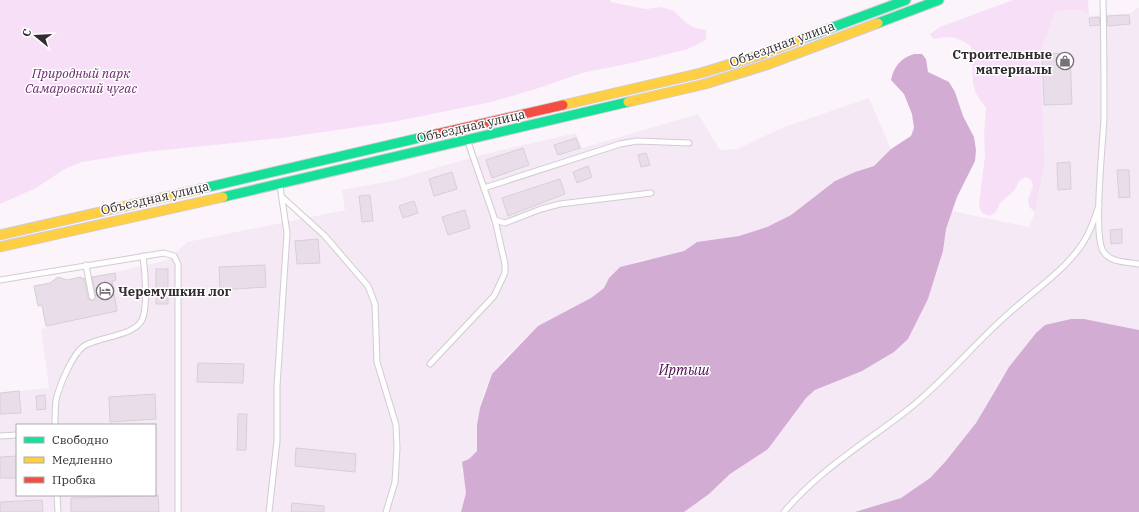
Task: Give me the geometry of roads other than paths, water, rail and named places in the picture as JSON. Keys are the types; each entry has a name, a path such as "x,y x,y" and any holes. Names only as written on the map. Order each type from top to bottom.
{"main road":[{"name":"Объездная улица","path":"0,235 708,71 763,54 906,0"},
{"name":"Объездная улица","path":"0,247 280,184 735,75 938,0"},
{"path":"465,128 468,140"},
{"path":"277,172 280,184"}],"lane":[{"path":"1103,0 1104,117 1099,205 1101,246 1104,252 1116,260 1139,264"},
{"path":"430,364 494,296 501,284 505,264 495,220 468,140"},
{"path":"484,188 620,144 637,141 689,143"},
{"path":"269,512 277,441 277,378 287,233 280,184"},
{"path":"495,220 505,223 541,209 560,204 651,193"},
{"path":"282,197 324,235 368,286 372,295 374,304 377,362 396,425 398,448 395,482 386,512"},
{"path":"784,512 810,484 859,445 909,409 934,388 988,332 1072,257 1087,236 1099,205"},
{"path":"0,280 164,253 174,256 178,264 178,512"},
{"path":"55,424 58,393 76,355 82,347 129,331 141,321 144,312 145,275 143,256"},
{"path":"86,265 92,297"},
{"path":"0,436 16,435"},
{"path":"57,496 58,512"}],"water":[{"name":"Иртыш","path":"914,54 922,54 926,59 928,72 949,82 955,92 963,116 974,137 976,150 975,161 957,197 946,229 943,251 928,299 908,339 894,352 862,371 815,390 806,398 768,449 730,474 709,494 684,512 461,512 466,493 462,462 469,459 477,451 477,425 480,408 492,374 538,326 591,298 604,288 609,278 620,267 684,251 697,242 739,236 767,227 791,215 835,181 855,172 874,166 891,149 911,136 914,128 912,114 904,94 891,80 899,63 905,58"},
{"path":"1071,319 1084,319 1139,330 1139,512 855,512 901,498 930,478 945,462 976,423 1009,367 1036,333 1045,325"}],"place":[{"name":"Строительные материалы","path":"1065,61"},
{"name":"Черемушкин лог","path":"105,291"}],"park label":[{"name":"Природный парк Самаровский чугас","path":"81,80"}]}
